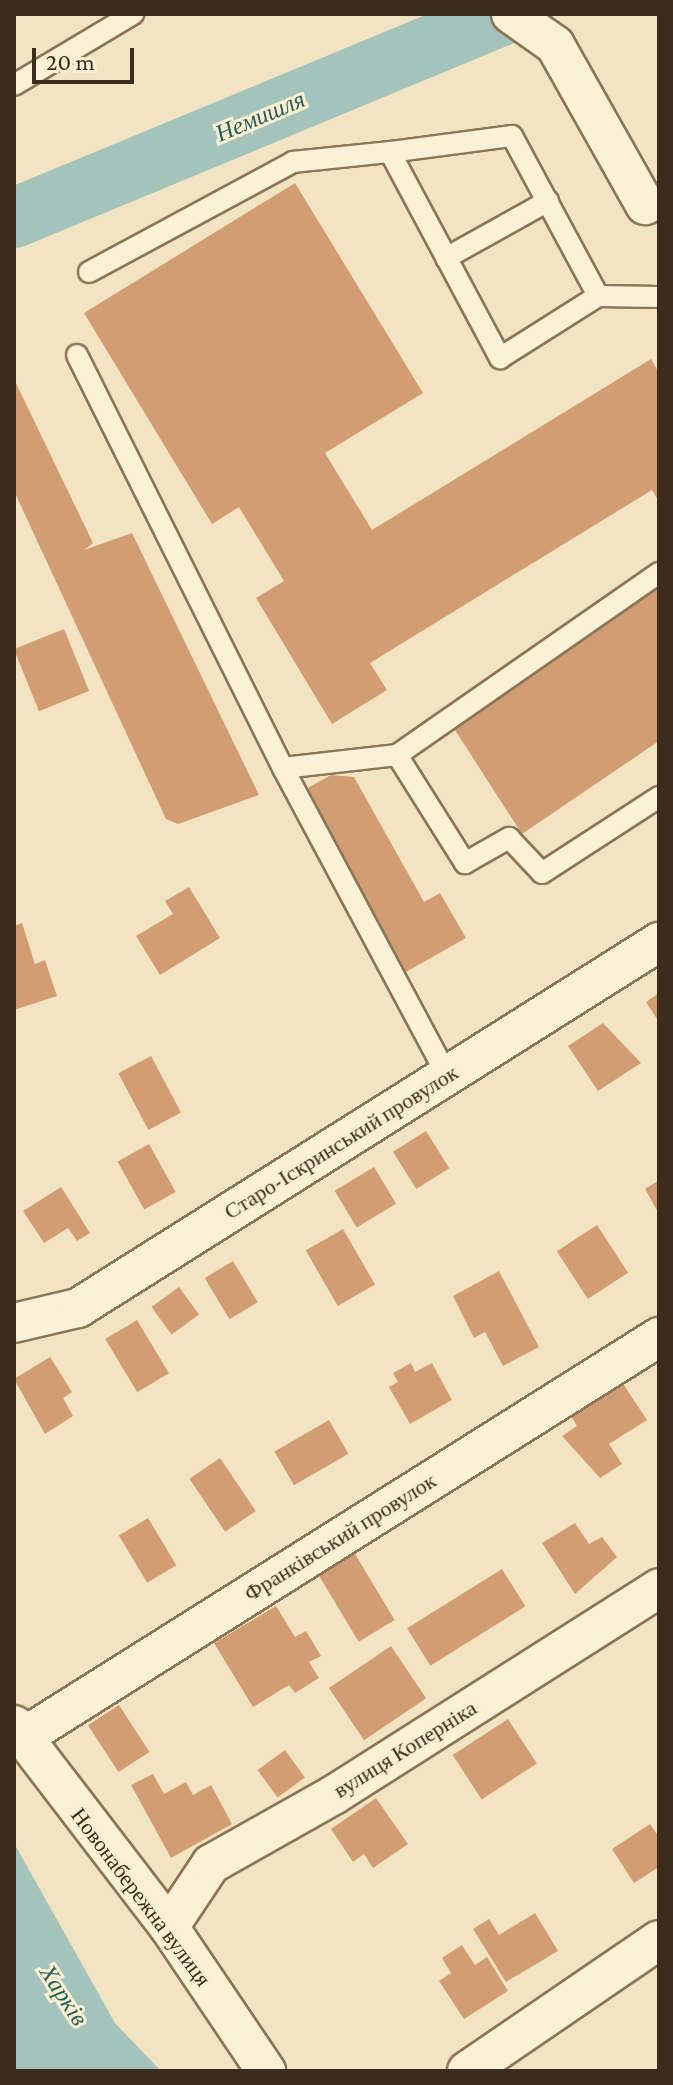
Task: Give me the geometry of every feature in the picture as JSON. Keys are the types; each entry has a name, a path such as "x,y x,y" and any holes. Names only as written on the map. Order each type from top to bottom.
{"street":[{"path":"511,14 555,45 645,205"},
{"name":"Старо-Іскринський провулок","path":"14,1323 78,1308 659,942"},
{"name":"Франківський провулок","path":"18,1731 659,1337"},
{"name":"вулиця Коперніка","path":"169,1927 211,1864 335,1794 659,1588"},
{"name":"Новонабережна вулиця","path":"18,1731 169,1927 266,2071"},
{"path":"467,2071 659,1940"}],"lane":[{"path":"14,85 133,14"},
{"path":"89,272 293,162 512,136 598,296"},
{"path":"390,152 500,358 598,296 659,297"},
{"path":"446,258 548,201"},
{"path":"77,355 283,768 447,1075"},
{"path":"283,768 397,755 659,573"},
{"path":"397,755 465,863 509,838 542,873 659,797"}],"water":[{"name":"Харків","path":"14,1843 115,2023 161,2071 14,2071"}],"building":[{"path":"295,183 423,393 325,453 372,530 651,359 659,373 659,502 652,490 370,663 387,690 332,724 256,598 284,581 239,507 212,524 84,313"},
{"path":"14,379 93,543 84,550 132,533 259,795 178,824 166,819 14,491"},
{"path":"659,584 659,741 522,834 453,727"},
{"path":"64,629 89,691 39,711 14,649"},
{"path":"331,775 354,777 424,902 440,893 466,938 406,972 306,789"},
{"path":"189,887 220,938 160,975 136,936 173,914 165,901"},
{"path":"22,923 35,964 45,960 57,996 14,1010 14,926"},
{"path":"659,993 659,1022 646,1002"},
{"path":"603,1023 641,1063 598,1091 568,1046"},
{"path":"151,1056 181,1113 148,1130 118,1073"},
{"path":"426,1131 449,1168 416,1189 393,1152"},
{"path":"149,1144 176,1192 144,1210 118,1161"},
{"path":"374,1167 396,1204 357,1228 335,1191"},
{"path":"659,1180 659,1214 645,1189"},
{"path":"61,1187 90,1233 77,1241 68,1228 44,1243 23,1211"},
{"path":"597,1225 628,1273 588,1299 557,1251"},
{"path":"343,1229 375,1284 338,1306 306,1250"},
{"path":"233,1261 258,1302 229,1319 205,1278"},
{"path":"499,1271 539,1347 503,1366 485,1332 474,1338 453,1296"},
{"path":"179,1287 199,1315 171,1334 151,1307"},
{"path":"137,1320 169,1373 137,1392 105,1339"},
{"path":"50,1357 72,1392 63,1398 73,1416 45,1434 14,1379"},
{"path":"411,1363 415,1372 432,1363 452,1400 410,1424 389,1387 398,1382 393,1373"},
{"path":"620,1379 647,1420 609,1444 622,1464 600,1478 562,1436 577,1426 569,1412"},
{"path":"329,1420 348,1454 294,1485 274,1452"},
{"path":"220,1458 256,1511 225,1532 189,1479"},
{"path":"148,1518 176,1565 147,1583 119,1536"},
{"path":"575,1523 589,1544 602,1537 617,1557 575,1594 542,1543"},
{"path":"355,1554 395,1620 359,1642 319,1576"},
{"path":"502,1569 525,1606 430,1666 407,1628"},
{"path":"276,1606 295,1637 306,1631 321,1656 309,1662 319,1678 295,1693 289,1685 253,1707 214,1643"},
{"path":"391,1646 426,1698 364,1740 329,1688"},
{"path":"119,1705 149,1752 118,1772 88,1725"},
{"path":"508,1719 537,1763 482,1799 453,1755"},
{"path":"285,1750 305,1778 277,1797 257,1770"},
{"path":"153,1774 164,1794 186,1782 193,1795 211,1785 232,1824 171,1858 131,1785"},
{"path":"376,1798 408,1844 373,1868 364,1854 353,1862 331,1829"},
{"path":"650,1824 659,1837 659,1867 634,1883 612,1849"},
{"path":"535,1913 558,1951 506,1982 473,1929 489,1919 499,1935"},
{"path":"462,1945 475,1965 487,1957 508,1991 464,2019 439,1981 451,1973 442,1958"}],"waterway":[{"name":"Немишля","path":"14,218 506,14"}]}
